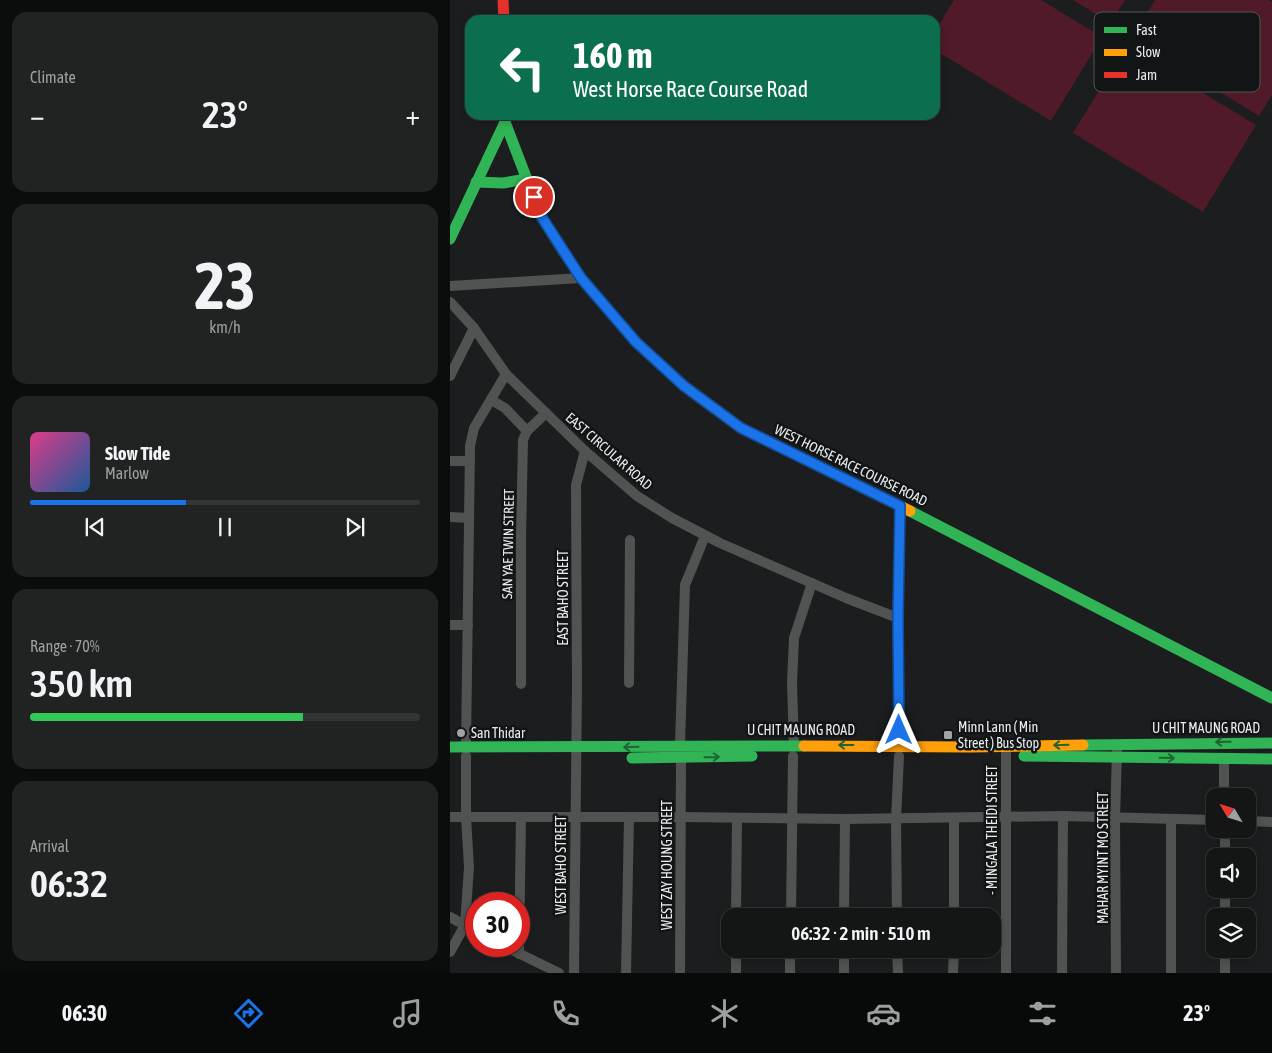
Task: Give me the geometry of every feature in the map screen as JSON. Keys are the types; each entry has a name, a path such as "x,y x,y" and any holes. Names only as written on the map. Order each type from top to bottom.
{"main road":[{"path":"503,0 504,15"},
{"path":"450,239 504,120"},
{"name":"WEST HORSE RACE COURSE ROAD","path":"506,120 541,216 581,278 636,342 684,386 741,428 900,506 1272,698"},
{"path":"476,182 503,183 527,179"},
{"name":"U CHIT MAUNG ROAD","path":"1006,751 1117,743 1272,743"},
{"name":"U CHIT MAUNG ROAD","path":"576,752 680,746 794,750 1006,751 1118,757 1272,759"},
{"name":"U CHIT MAUNG ROAD","path":"450,747 466,752"},
{"name":"U CHIT MAUNG ROAD","path":"450,756 466,752 576,752 681,758 794,750"}],"street":[{"path":"450,286 581,278"},
{"name":"EAST CIRCULAR ROAD","path":"450,302 474,328 506,374 586,451 637,496 705,536 898,618"},
{"path":"450,376 474,328"},
{"path":"467,892 469,866 466,817 466,752 470,446 474,428 506,374"},
{"path":"491,400 505,408 527,431 546,413"},
{"name":"SAN YAE TWIN STREET","path":"521,684 523,440 527,431"},
{"name":"EAST BAHO STREET","path":"576,752 576,485 586,451"},
{"path":"450,461 470,461"},
{"path":"897,908 896,818 899,750 898,618 900,506"},
{"path":"450,518 469,518"},
{"path":"680,746 685,586 705,536"},
{"path":"629,682 630,540"},
{"path":"791,908 794,750 792,683 794,638 812,583"},
{"path":"450,625 468,625"},
{"name":"MAHAR MYINT MO STREET","path":"1116,973 1115,818 1117,743"},
{"name":"- MINGALA THEIDI STREET","path":"1006,751 1006,973"},
{"name":"WEST BAHO STREET","path":"574,973 576,752"},
{"name":"WEST ZAY HOUNG STREET","path":"680,973 681,758"},
{"path":"1224,759 1224,788"},
{"path":"1062,973 1063,816"},
{"path":"450,818 680,817 845,819 1063,816 1206,820"},
{"path":"520,892 521,817"},
{"path":"626,973 629,817"},
{"path":"954,818 954,908"},
{"path":"736,908 738,819"},
{"path":"844,908 845,819"},
{"path":"1171,819 1171,973"},
{"path":"1256,821 1272,822"},
{"path":"450,918 465,925 450,952"},
{"path":"525,957 559,973"},
{"path":"736,958 736,973"},
{"path":"790,958 790,973"},
{"path":"844,958 844,973"},
{"path":"898,958 898,973"},
{"path":"954,958 954,973"},
{"path":"1225,958 1225,973"}],"shaded area":[{"path":"954,0 1041,0 1094,32 1094,50 1051,121 940,53 940,23"},
{"path":"1073,0 1125,0 1117,12 1094,13"},
{"path":"1155,0 1268,0 1272,2 1272,95 1259,116 1220,92 1260,92 1260,12 1148,12"},
{"path":"1098,92 1202,92 1256,125 1203,212 1073,133"}],"traffic: fast":[{"path":"450,239 505,120"},
{"path":"505,122 541,216 563,251 581,278 636,342 670,373"},
{"path":"476,182 503,183 527,179"},
{"path":"910,511 1272,698"},
{"path":"1083,745 1272,743"},
{"path":"450,747 804,746"},
{"path":"632,758 752,756"},
{"path":"1024,756 1272,759"}],"traffic: slow":[{"path":"670,373 684,386 741,428 910,511"},
{"path":"804,746 970,747 1083,745"}],"traffic: jam":[{"path":"503,0 504,15"}],"place":[{"name":"San Thidar","path":"461,733"},
{"name":"Minn Lann ( Min Street ) Bus Stop","path":"948,735"}],"route":[{"path":"534,197 541,216 581,278 636,342 684,386 741,428 900,506 899,730"}]}
